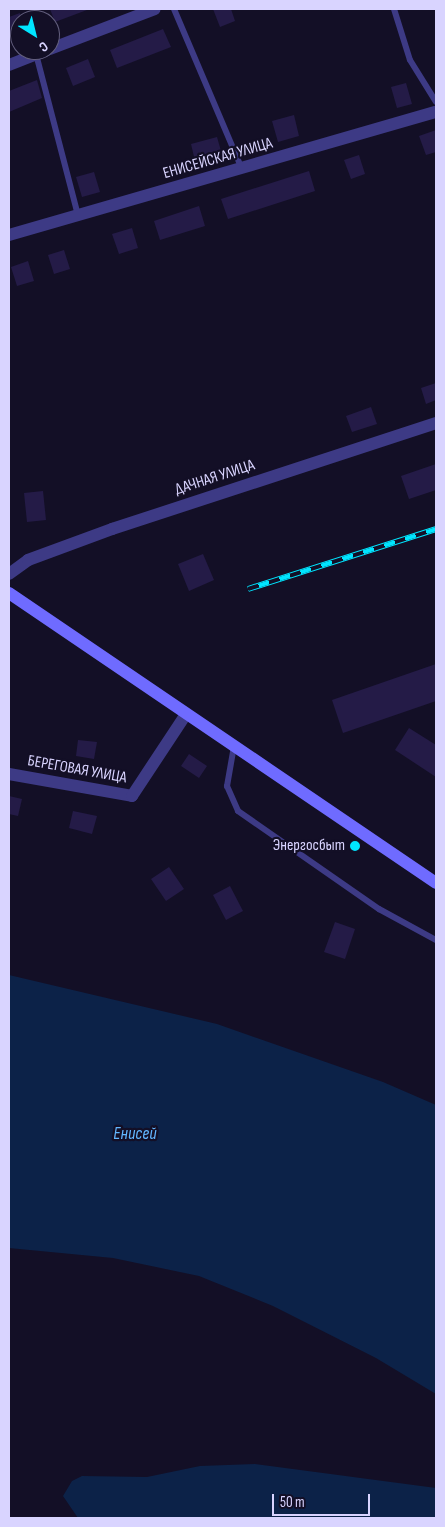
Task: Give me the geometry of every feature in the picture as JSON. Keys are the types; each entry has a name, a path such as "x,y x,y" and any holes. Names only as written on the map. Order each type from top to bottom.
{"main road":[{"path":"9,593 103,654 186,714 436,882"}],"street":[{"path":"60,45 155,9"},
{"path":"9,65 22,60"},
{"name":"ЕНИСЕЙСКАЯ УЛИЦА","path":"9,235 436,112"},
{"name":"ДАЧНАЯ УЛИЦА","path":"9,574 28,560 112,529 436,423"},
{"name":"БЕРЕГОВАЯ УЛИЦА","path":"9,774 132,796 186,714"}],"lane":[{"path":"174,9 242,169"},
{"path":"394,9 410,60 436,102"},
{"path":"47,60 78,216"},
{"path":"234,746 227,786 238,811 379,909 436,940"}],"water":[{"name":"Енисей","path":"9,975 217,1024 383,1082 436,1105 436,1394 376,1358 273,1306 199,1276 113,1258 9,1248"},
{"path":"255,1464 436,1488 436,1518 78,1518 63,1496 72,1481 82,1476 147,1477 200,1466"}],"building":[{"path":"87,9 60,20 60,10 50,10"},
{"path":"213,9 231,9 235,21 220,27"},
{"path":"9,17 10,17 9,38"},
{"path":"163,29 171,47 117,68 110,50"},
{"path":"88,59 95,77 73,86 66,68"},
{"path":"37,80 42,98 9,112 9,91"},
{"path":"406,83 412,104 397,108 391,87"},
{"path":"294,115 299,136 278,142 272,121"},
{"path":"436,130 436,152 426,155 419,136"},
{"path":"217,137 223,158 196,165 191,144"},
{"path":"359,155 365,174 351,179 344,160"},
{"path":"309,171 315,191 228,219 221,199"},
{"path":"94,172 100,192 82,197 76,177"},
{"path":"199,206 205,226 160,240 154,221"},
{"path":"132,228 138,248 119,254 112,234"},
{"path":"64,250 70,269 54,274 48,255"},
{"path":"28,261 34,281 17,286 11,267"},
{"path":"436,383 436,400 426,404 421,388"},
{"path":"371,407 377,424 352,432 346,416"},
{"path":"436,464 436,490 409,499 401,476"},
{"path":"43,491 46,520 27,522 24,493"},
{"path":"203,554 214,580 189,591 178,564"},
{"path":"436,664 436,701 343,733 332,700"},
{"path":"409,728 436,745 436,777 395,750"},
{"path":"78,740 97,742 94,759 76,756"},
{"path":"189,754 207,766 199,778 181,766"},
{"path":"9,796 22,799 18,816 9,814"},
{"path":"73,811 97,816 92,834 69,828"},
{"path":"169,867 184,889 166,901 151,879"},
{"path":"230,886 243,911 226,920 213,895"},
{"path":"335,922 355,929 345,959 324,952"}],"railway":[{"path":"248,589 436,529"}],"place":[{"name":"Энергосбыт","path":"355,846"}]}
